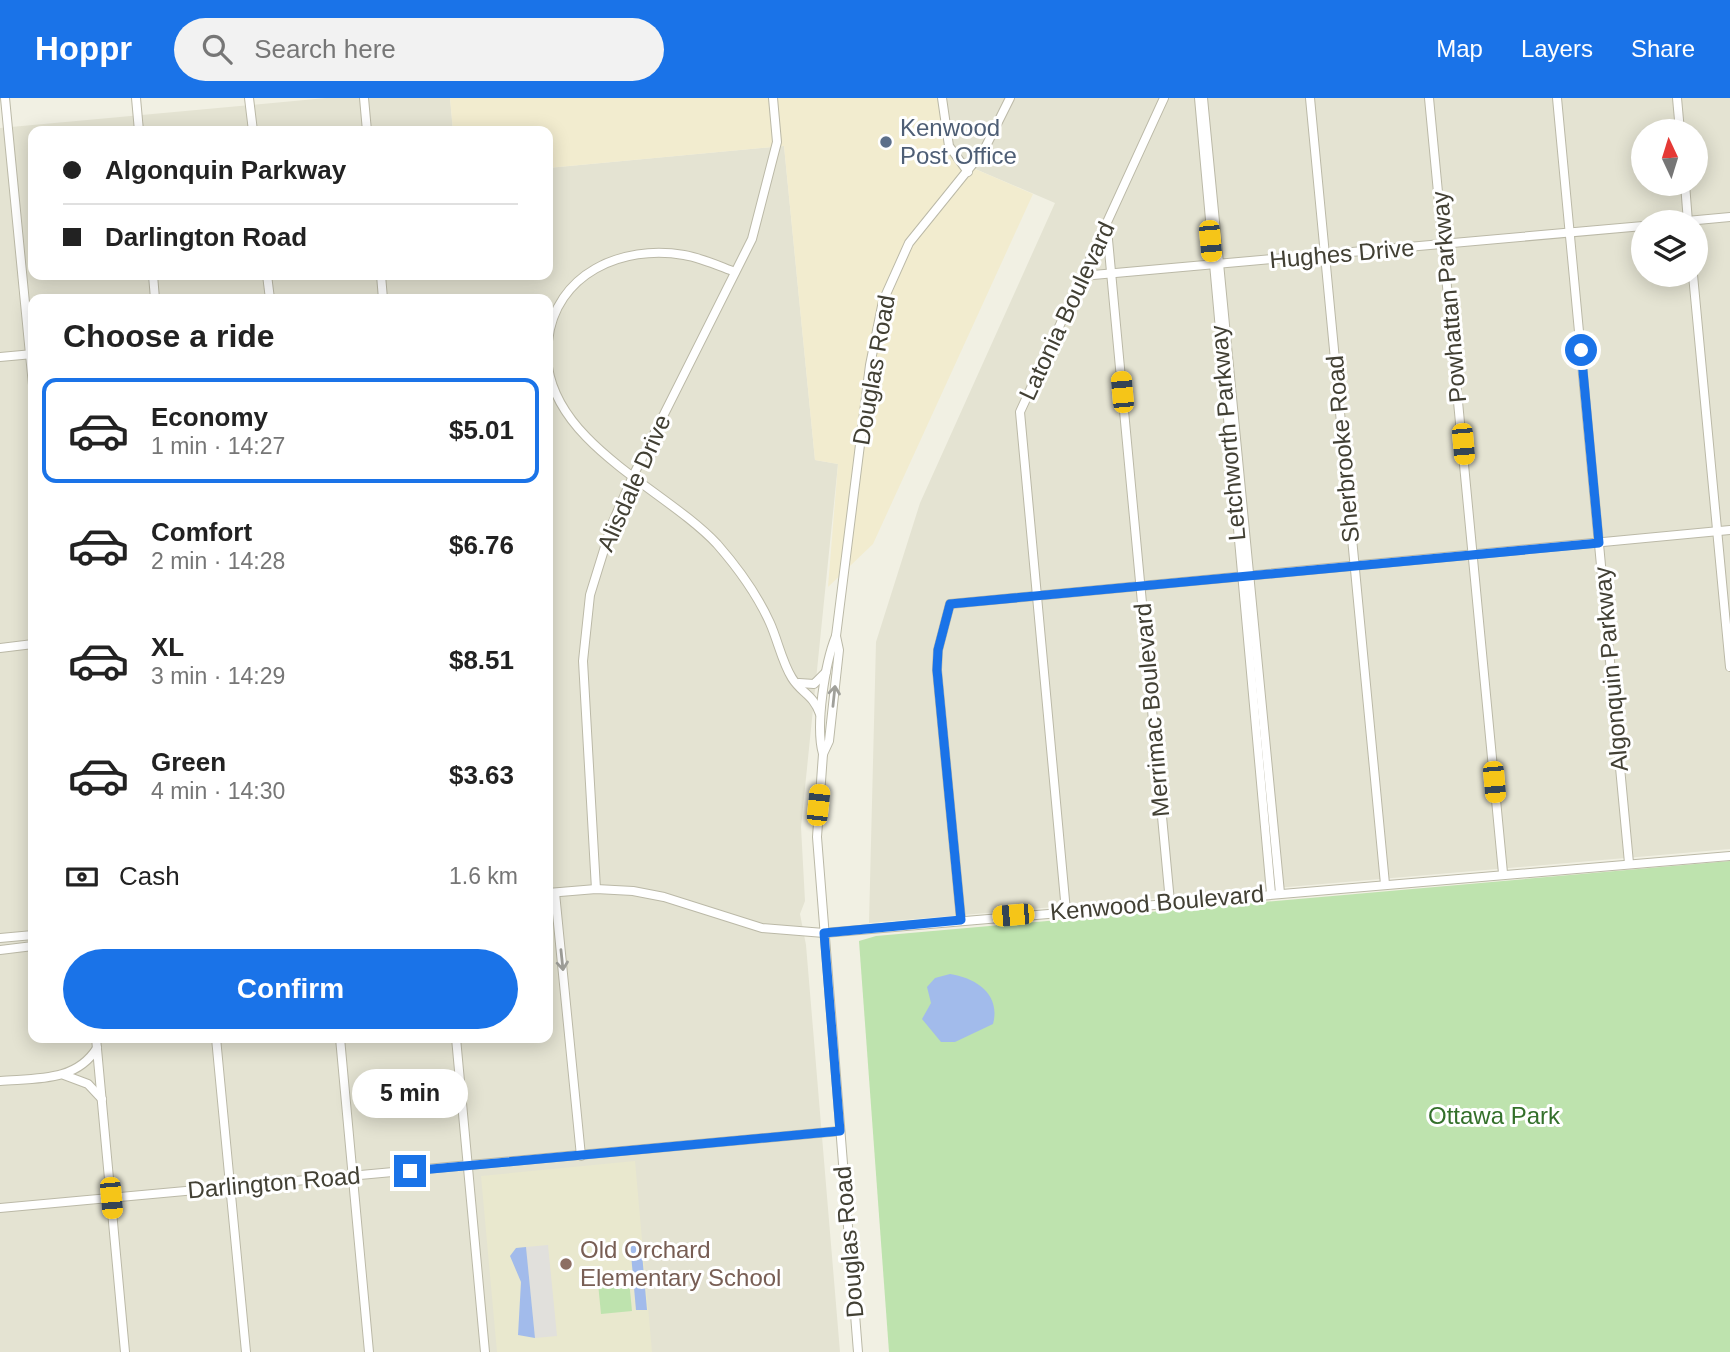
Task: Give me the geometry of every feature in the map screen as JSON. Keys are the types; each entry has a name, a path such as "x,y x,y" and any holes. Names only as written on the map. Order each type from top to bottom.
{"street":[{"path":"5,98 28,316"},
{"path":"136,98 139,126"},
{"path":"249,98 252,126"},
{"path":"364,98 367,126"},
{"name":"Alisdale Drive","path":"596,889 585,643 590,595 599,563 634,476 752,239 777,142 773,98"},
{"path":"942,98 949,146 968,172"},
{"name":"Douglas Road","path":"823,754 819,741 827,671 836,636 870,365 883,301 897,265 914,235 984,150 1010,98"},
{"name":"Latonia Boulevard","path":"1066,911 1020,412 1164,98"},
{"name":"Letchworth Parkway","path":"1201,98 1276,893"},
{"name":"Sherbrooke Road","path":"1310,98 1385,884"},
{"name":"Powhattan Parkway","path":"1429,98 1503,873"},
{"name":"Algonquin Parkway","path":"1557,98 1629,863"},
{"path":"1677,98 1679,119"},
{"path":"1708,220 1730,218"},
{"name":"Merrimac Boulevard","path":"1107,226 1170,902"},
{"name":"Hughes Drive","path":"1082,276 1631,227"},
{"path":"553,317 560,300 584,276 618,257 646,253 684,255 735,272"},
{"path":"1694,287 1730,667"},
{"path":"0,357 28,354"},
{"path":"553,384 575,424 634,476 691,519 729,558 763,608 796,683 814,698 821,717"},
{"path":"961,920 937,670 938,650 950,604 1730,530"},
{"name":"Douglas Road","path":"836,636 838,663 829,741 823,754 817,823 858,1352"},
{"path":"0,648 28,645"},
{"path":"796,683 814,684 827,671"},
{"name":"Kenwood Boulevard","path":"553,893 596,889 664,897 762,928 824,933 1503,873 1730,856"},
{"path":"553,902 581,1156"},
{"path":"0,938 28,935"},
{"path":"0,950 28,947"},
{"path":"96,1043 125,1352"},
{"path":"217,1043 246,1352"},
{"path":"340,1043 369,1352"},
{"path":"456,1043 485,1352"},
{"path":"0,1081 61,1075 81,1068 97,1048"},
{"path":"61,1075 82,1080 102,1099"},
{"name":"Darlington Road","path":"2,1209 840,1131"}],"shaded area":[{"path":"326,98 450,98 453,126 28,126 28,280 553,280 553,168 784,146 815,460 838,464 801,827 805,901 800,914 806,945 840,1352 0,1352 0,128"},
{"path":"450,98 946,98 952,159 1033,194 873,544 828,587 838,464 815,460 784,146 553,168 553,126 453,126"},
{"path":"946,98 1730,98 1730,849 869,923 876,642 920,503 1055,203 952,159"},
{"name":"Old Orchard Elementary School","path":"635,1161 652,1352 497,1352 481,1176"},
{"path":"548,1245 557,1336 535,1338 526,1247"}],"green space":[{"name":"Ottawa Park","path":"1730,861 1730,1352 889,1352 859,941 876,936"},
{"path":"628,1270 632,1311 601,1314 597,1273"}],"water":[{"path":"950,974 969,979 984,989 990,996 995,1013 993,1024 955,1042 941,1042 922,1019 931,1003 927,987 935,978"},
{"path":"641,1242 647,1310 636,1310 630,1243"},
{"path":"526,1247 535,1338 518,1335 521,1282 510,1256 516,1248"}],"place":[{"name":"Kenwood Post Office","path":"886,142"},
{"name":"Old Orchard Elementary School","path":"566,1264"}],"route":[{"path":"410,1171 840,1131 824,933 961,920 937,670 938,650 950,604 1599,543 1581,350"}]}
